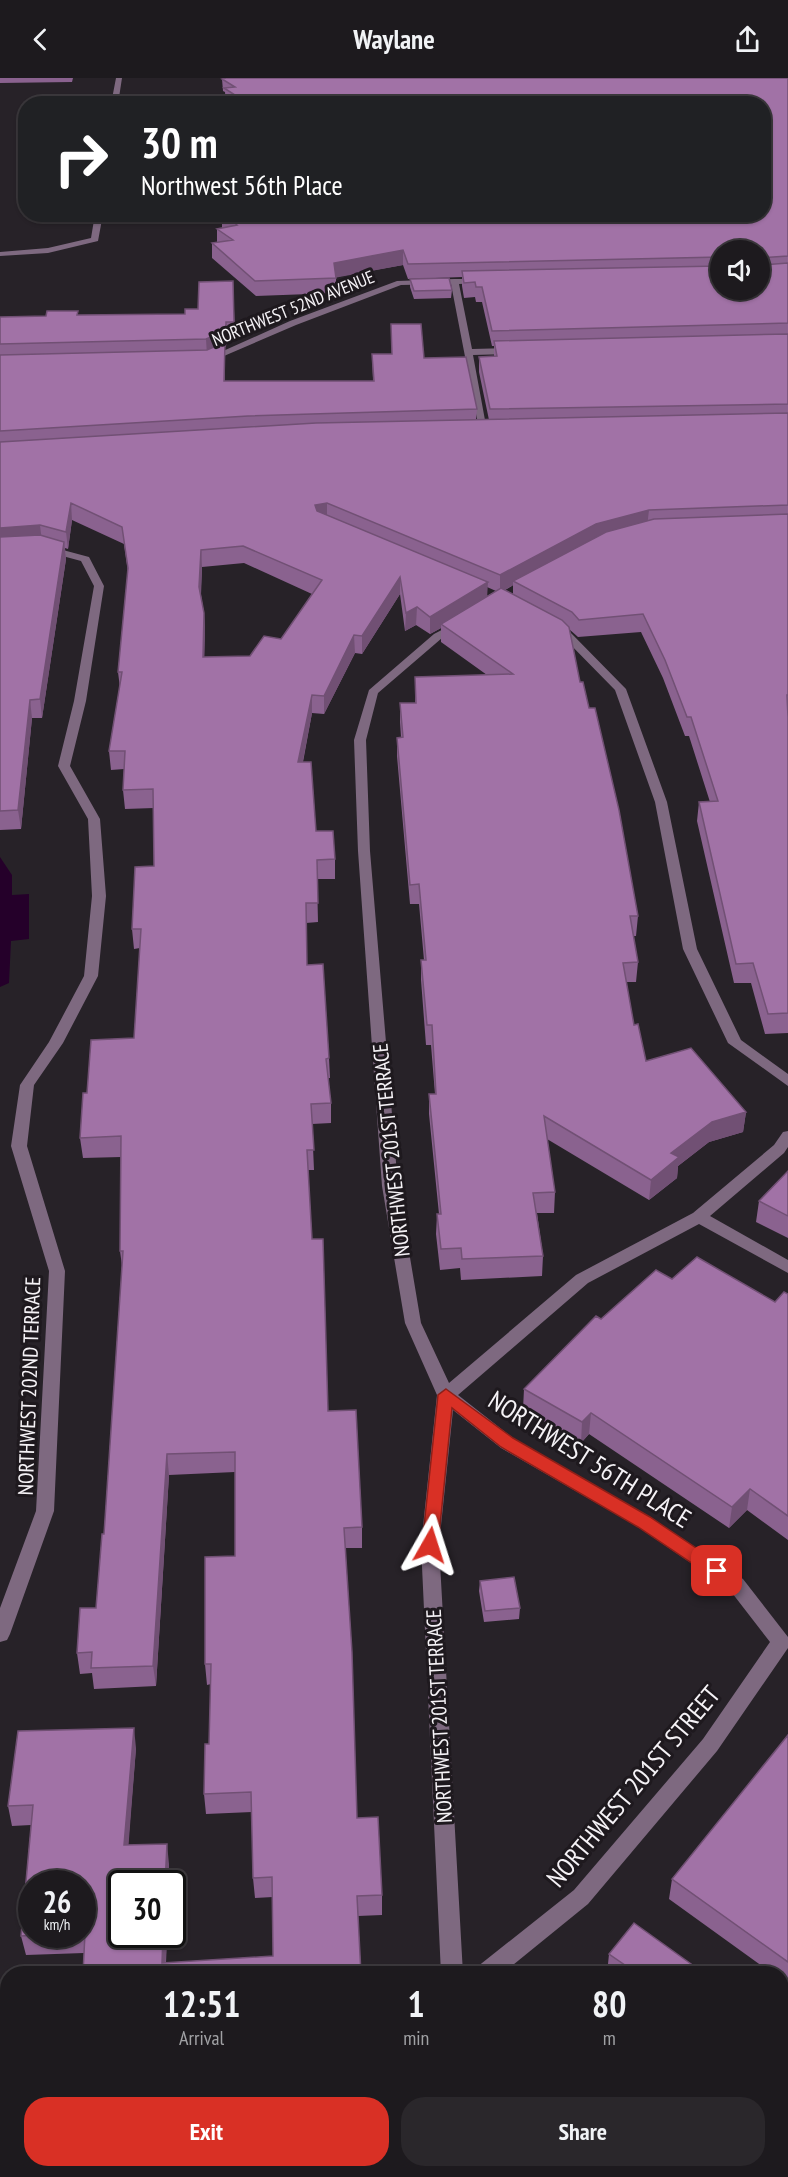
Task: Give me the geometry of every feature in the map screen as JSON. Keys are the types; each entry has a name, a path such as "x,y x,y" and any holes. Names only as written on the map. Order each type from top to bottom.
{"street":[{"path":"116,96 119,78"},
{"path":"0,254 29,254 66,248 94,239 97,222"},
{"name":"NORTHWEST 52ND AVENUE","path":"196,361 208,360 293,323 400,283 488,280"},
{"path":"454,281 484,429"},
{"path":"469,352 528,351"},
{"path":"472,429 496,429"},
{"name":"NORTHWEST 202ND TERRACE","path":"0,1634 45,1511 57,1271 19,1146 27,1085 57,1043 91,976 99,896 94,819 64,766 80,701 99,586 85,559 42,547 32,548"},
{"name":"NORTHWEST 201ST TERRACE","path":"452,1966 430,1545 446,1395 412,1323 390,1186 364,851 360,740 373,692 438,636 469,617"},
{"path":"547,624 566,634 620,688 661,802 690,949 735,1043 788,1081"},
{"path":"446,1395 582,1279 699,1217 779,1149 788,1136"},
{"path":"699,1217 788,1267"},
{"name":"NORTHWEST 56TH PLACE","path":"446,1395 507,1443 644,1522 736,1584 781,1642"},
{"name":"NORTHWEST 201ST STREET","path":"495,1966 581,1897 710,1745 781,1642"}],"shaded area":[{"path":"0,857 12,875 12,895 29,894 29,939 11,941 9,983 0,987"}],"building":[{"path":"788,78 788,256 770,257 770,240 710,240 710,257 408,264 403,250 334,263 336,278 255,281 212,243 233,240 217,229 237,225 233,222 771,222 771,96 236,96 224,88 235,87 222,79"},
{"path":"788,263 788,323 492,331 482,287 476,287 475,282 464,283 462,271 710,266 710,300 770,300 770,264"},
{"path":"449,278 452,290 414,291 410,279"},
{"path":"233,281 234,322 226,322 226,331 206,339 0,344 0,317 46,316 47,311 78,311 77,315 185,314 185,309 198,309 199,282"},
{"path":"391,324 421,324 424,358 466,357 477,409 248,416 0,431 0,355 207,350 225,342 224,381 374,381 372,354 392,354"},
{"path":"788,334 788,404 490,409 479,357 497,356 494,341"},
{"path":"788,413 788,505 649,510 596,524 500,575 327,503 315,505 317,511 488,582 430,617 417,607 406,613 400,577 362,636 354,635 324,696 312,695 298,762 311,762 316,831 333,831 335,859 317,860 318,903 306,903 307,965 323,964 329,1058 326,1059 331,1103 311,1104 314,1150 307,1150 312,1239 323,1239 328,1411 356,1410 362,1527 344,1528 352,1652 357,1818 378,1817 382,1895 357,1896 361,1966 83,1966 84,1948 96,1948 96,1870 27,1870 33,1805 8,1806 18,1731 134,1728 124,1845 167,1844 166,1870 108,1870 108,1948 163,1948 162,1963 273,1956 272,1877 253,1878 251,1792 204,1794 205,1744 209,1744 211,1664 205,1664 205,1557 235,1556 235,1452 167,1454 153,1666 91,1668 92,1652 77,1653 80,1608 96,1608 102,1534 104,1534 123,1251 120,1251 121,1136 80,1138 83,1093 87,1093 91,1040 134,1038 141,929 132,929 135,867 154,866 153,789 123,790 125,751 109,751 122,672 118,672 128,568 122,527 71,503 66,532 40,525 0,528 0,442 316,423","holes":["243,546 322,580 281,639 264,636 250,656 203,657 204,613 199,587 201,550"]},
{"path":"788,514 788,1013 768,1014 753,963 736,964 699,802 718,801 691,717 687,717 665,660 643,614 579,620 572,612 513,581 606,532 654,519"},
{"path":"40,535 64,542 40,699 30,700 18,810 0,811 0,537"},
{"path":"501,588 562,620 569,627 580,682 583,682 589,708 595,708 619,810 638,916 630,916 638,962 623,963 634,1025 638,1024 646,1061 691,1048 746,1112 712,1122 671,1153 679,1157 651,1180 544,1116 555,1192 533,1193 543,1256 462,1259 461,1248 441,1249 437,1214 441,1214 429,1094 436,1094 432,1025 427,1025 421,960 426,960 419,884 410,885 397,738 403,737 400,703 416,703 415,677 513,674 441,624"},
{"path":"788,1171 788,1216 759,1201"},
{"path":"697,1257 775,1302 784,1292 788,1294 788,1516 750,1489 732,1507 591,1413 582,1422 524,1389 596,1316 601,1319 656,1270 672,1279"},
{"path":"514,1577 520,1608 485,1611 480,1581"},
{"path":"788,1735 788,1962 672,1879"},
{"path":"634,1923 694,1966 626,1966 609,1954"}],"route":[{"path":"430,1545 446,1395 507,1443 644,1522 717,1571"}]}
